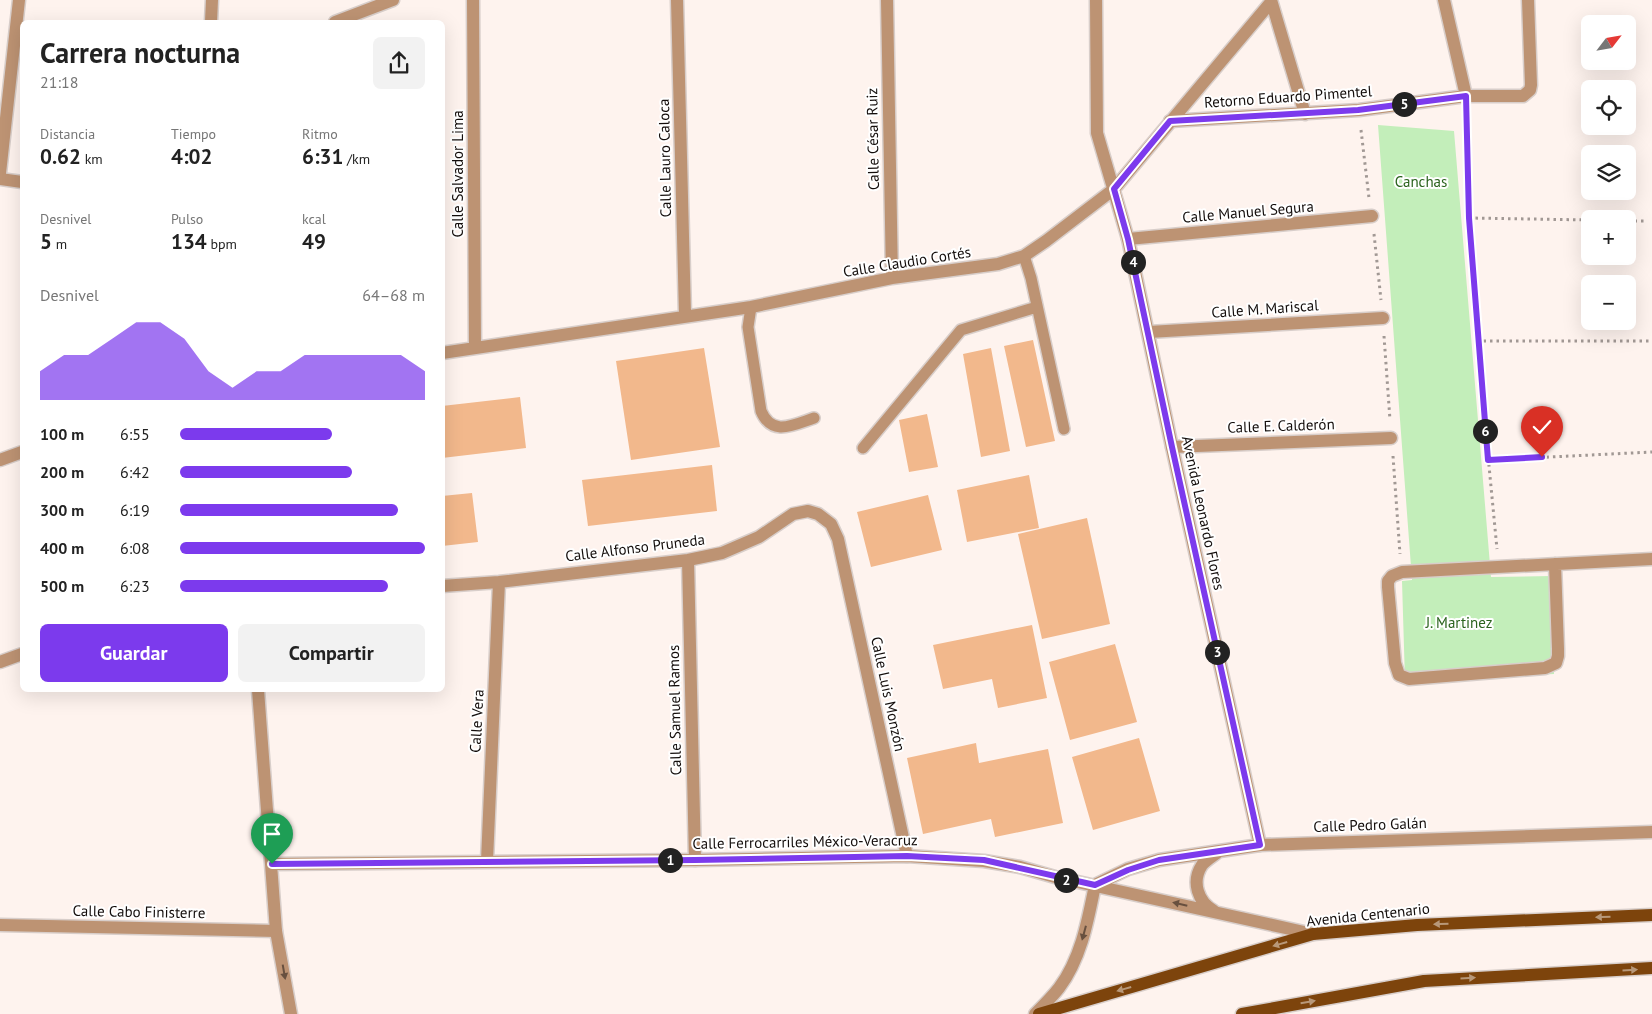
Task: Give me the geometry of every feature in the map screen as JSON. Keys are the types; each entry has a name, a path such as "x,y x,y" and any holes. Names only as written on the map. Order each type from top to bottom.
{"main road":[{"name":"Avenida Centenario","path":"1037,1014 1313,934 1416,925 1652,915"},
{"path":"1246,1014 1424,981 1652,968"}],"street":[{"path":"0,172 19,0"},
{"path":"211,20 212,0"},
{"path":"340,20 393,0"},
{"name":"Calle Salvador Lima","path":"473,0 475,348"},
{"name":"Calle Lauro Caloca","path":"677,0 685,316"},
{"name":"Calle César Ruiz","path":"886,0 892,278"},
{"name":"Avenida Leonardo Flores","path":"1096,0 1097,133 1128,239 1260,845"},
{"path":"1444,0 1466,96"},
{"name":"Retorno Eduardo Pimentel","path":"1170,121 1358,110 1466,96 1523,96 1530,90 1528,0"},
{"path":"1271,1 1305,114"},
{"name":"Calle Claudio Cortés","path":"445,353 751,307 892,278 998,264 1024,256 1114,189 1271,1"},
{"path":"0,179 20,182"},
{"name":"Calle Manuel Segura","path":"1128,239 1372,216"},
{"name":"Calle M. Mariscal","path":"1149,332 1383,318"},
{"name":"Calle E. Calderón","path":"1172,447 1391,438"},
{"path":"0,460 20,453"},
{"name":"Calle Alfonso Pruneda","path":"445,586 499,582 688,560 722,553 759,537 793,514 808,511 818,514 831,524 838,540"},
{"name":"Calle Luis Monzón","path":"838,540 907,856"},
{"path":"1555,564 1558,649 1556,663 1545,668 1409,680 1399,675 1395,663 1388,587 1388,581 1392,576 1402,572 1499,567 1555,564 1652,559"},
{"name":"Calle Samuel Ramos","path":"688,560 695,860"},
{"name":"Calle Vera","path":"486,861 499,582"},
{"path":"0,662 20,655"},
{"path":"258,692 276,931 290,1014"},
{"name":"Calle Pedro Galán","path":"1095,885 1128,870 1159,860 1260,845 1652,832"},
{"path":"1220,851 1203,864 1198,872 1196,882 1197,891 1206,906 1221,914"},
{"name":"Calle Ferrocarriles México-Veracruz","path":"272,864 907,856 984,860 1313,934"},
{"path":"1037,1014 1060,988 1072,966 1082,942 1095,885"},
{"name":"Calle Cabo Finisterre","path":"0,925 276,931"}],"lane":[{"path":"1024,256 1031,278 1064,429"},
{"path":"751,307 748,326 764,419 770,425 787,427 814,418"},
{"path":"863,448 961,330 1037,307"}],"path":[{"path":"1466,96 1469,218 1488,460 1499,567"},
{"path":"1469,218 1581,220"},
{"path":"1636,221 1646,221"},
{"path":"1478,341 1651,341"},
{"path":"1488,460 1652,452"}],"green space":[{"name":"J. Martinez","path":"1378,125 1454,131 1491,577 1552,576 1554,674 1405,681 1402,581 1412,580"}],"building":[{"path":"1033,340 1055,441 1026,447 1004,346"},
{"path":"704,348 720,447 631,460 616,361"},
{"path":"991,348 1010,451 981,457 963,354"},
{"path":"520,397 526,448 445,458 445,406"},
{"path":"927,414 938,467 909,472 899,420"},
{"path":"712,465 717,511 588,526 582,480"},
{"path":"1029,475 1039,528 967,542 957,490"},
{"path":"472,493 478,542 445,546 445,496"},
{"path":"928,495 942,550 871,567 857,512"},
{"path":"1087,518 1110,624 1042,639 1018,534"},
{"path":"1032,625 1047,698 998,708 992,679 943,689 933,645"},
{"path":"1115,644 1137,722 1070,740 1049,662"},
{"path":"1139,738 1160,811 1093,830 1072,757"},
{"path":"976,743 979,763 1048,749 1063,823 995,837 991,819 923,834 907,758"}],"route":[{"path":"272,864 907,856 984,860 1020,867 1055,878 1095,885 1128,870 1159,860 1260,845 1172,447 1149,332 1128,239 1114,189 1170,121 1358,110 1466,96 1469,218 1488,460 1542,457"}],"park label":[{"name":"Canchas","path":"1421,182"}]}
